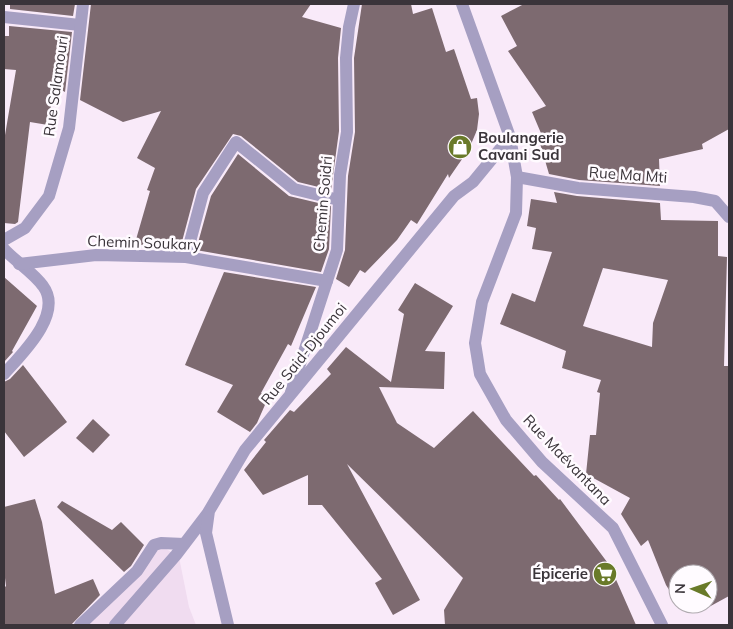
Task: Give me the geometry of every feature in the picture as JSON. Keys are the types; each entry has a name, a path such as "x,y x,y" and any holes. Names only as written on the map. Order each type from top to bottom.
{"street":[{"name":"Rue Salamouri","path":"4,240 25,228 49,196 69,128 83,4"},
{"name":"Chemin Soidri","path":"288,401 338,250 340,175 347,132 346,58 349,26 354,4"},
{"name":"Rue Maévantana","path":"462,4 510,137 517,176 516,213 482,302 475,343 480,374 506,420 542,462 613,528 662,625"},
{"path":"4,17 80,25"},
{"name":"Rue Said-Djoumoi","path":"228,625 206,533 209,511 245,450 288,401 454,196 473,182 510,137"},
{"path":"186,258 203,193 236,142 294,189 339,205"},
{"name":"Rue Ma Mti","path":"517,176 578,188 694,197 714,202 729,217"},
{"path":"4,249 44,286 50,300 46,316 31,346 4,374"},
{"name":"Chemin Soukary","path":"19,264 96,255 186,258 327,281"},
{"path":"115,625 184,544 209,511"},
{"path":"80,625 137,571 154,545 161,543 184,544"}],"shaded area":[{"path":"160,545 179,557 189,607 196,625 86,625"}],"building":[{"path":"10,4 75,4 73,16 10,9"},
{"path":"91,4 311,4 302,17 341,28 338,58 339,131 331,190 298,182 241,136 233,134 196,189 180,249 152,248 135,243 150,191 147,190 155,168 137,158 161,111 123,122 80,100"},
{"path":"362,4 411,4 413,14 432,8 446,52 454,49 471,99 477,98 479,114 477,130 469,149 449,178 448,174 417,224 411,220 397,240 365,273 360,270 349,287 336,279 345,250 348,176 355,132 354,58"},
{"path":"524,4 729,4 729,129 702,144 703,149 659,159 660,186 579,180 549,174 539,140 543,138 532,112 546,106 508,51 517,46 501,16"},
{"path":"9,26 72,32 65,92 54,86 48,125 30,122 18,222 15,224 4,223 4,141 16,70 4,69 4,36 9,36"},
{"path":"238,154 289,196 331,206 329,249 321,272 196,250 211,196"},
{"path":"554,192 577,196 660,203 661,220 718,221 718,256 727,257 724,366 729,366 729,596 718,602 718,564 668,564 668,588 648,540 641,546 621,514 630,498 586,474 590,435 596,435 600,393 597,392 601,380 562,368 566,351 500,324 512,293 535,302 552,252 532,249 536,228 527,226 531,199 557,203","holes":["603,268 668,280 653,323 652,347 583,326"]},
{"path":"224,272 316,287 291,346 288,344 261,393 268,398 257,423 250,432 217,412 233,385 185,365"},
{"path":"4,277 37,306 13,352 4,362"},
{"path":"415,283 453,306 425,351 445,352 444,389 379,387 397,423 434,448 473,411 534,476 536,475 560,499 610,566 636,625 445,625 444,610 463,578 347,464 420,600 393,615 375,583 382,579 322,505 308,505 308,475 263,495 244,470 266,442 264,440 290,410 294,412 331,374 327,369 346,347 391,382 404,314 398,310"},
{"path":"23,365 67,422 24,457 4,431 4,382 10,379"},
{"path":"93,419 110,435 93,453 76,438"},
{"path":"35,499 42,522 55,594 93,579 100,595 71,625 4,625 4,588 6,586 4,570 4,507"},
{"path":"62,501 112,530 121,522 144,545 131,566 124,572 57,507"}],"place":[{"name":"Boulangerie Cavani Sud","path":"460,147"},
{"name":"Épicerie","path":"605,574"}]}
